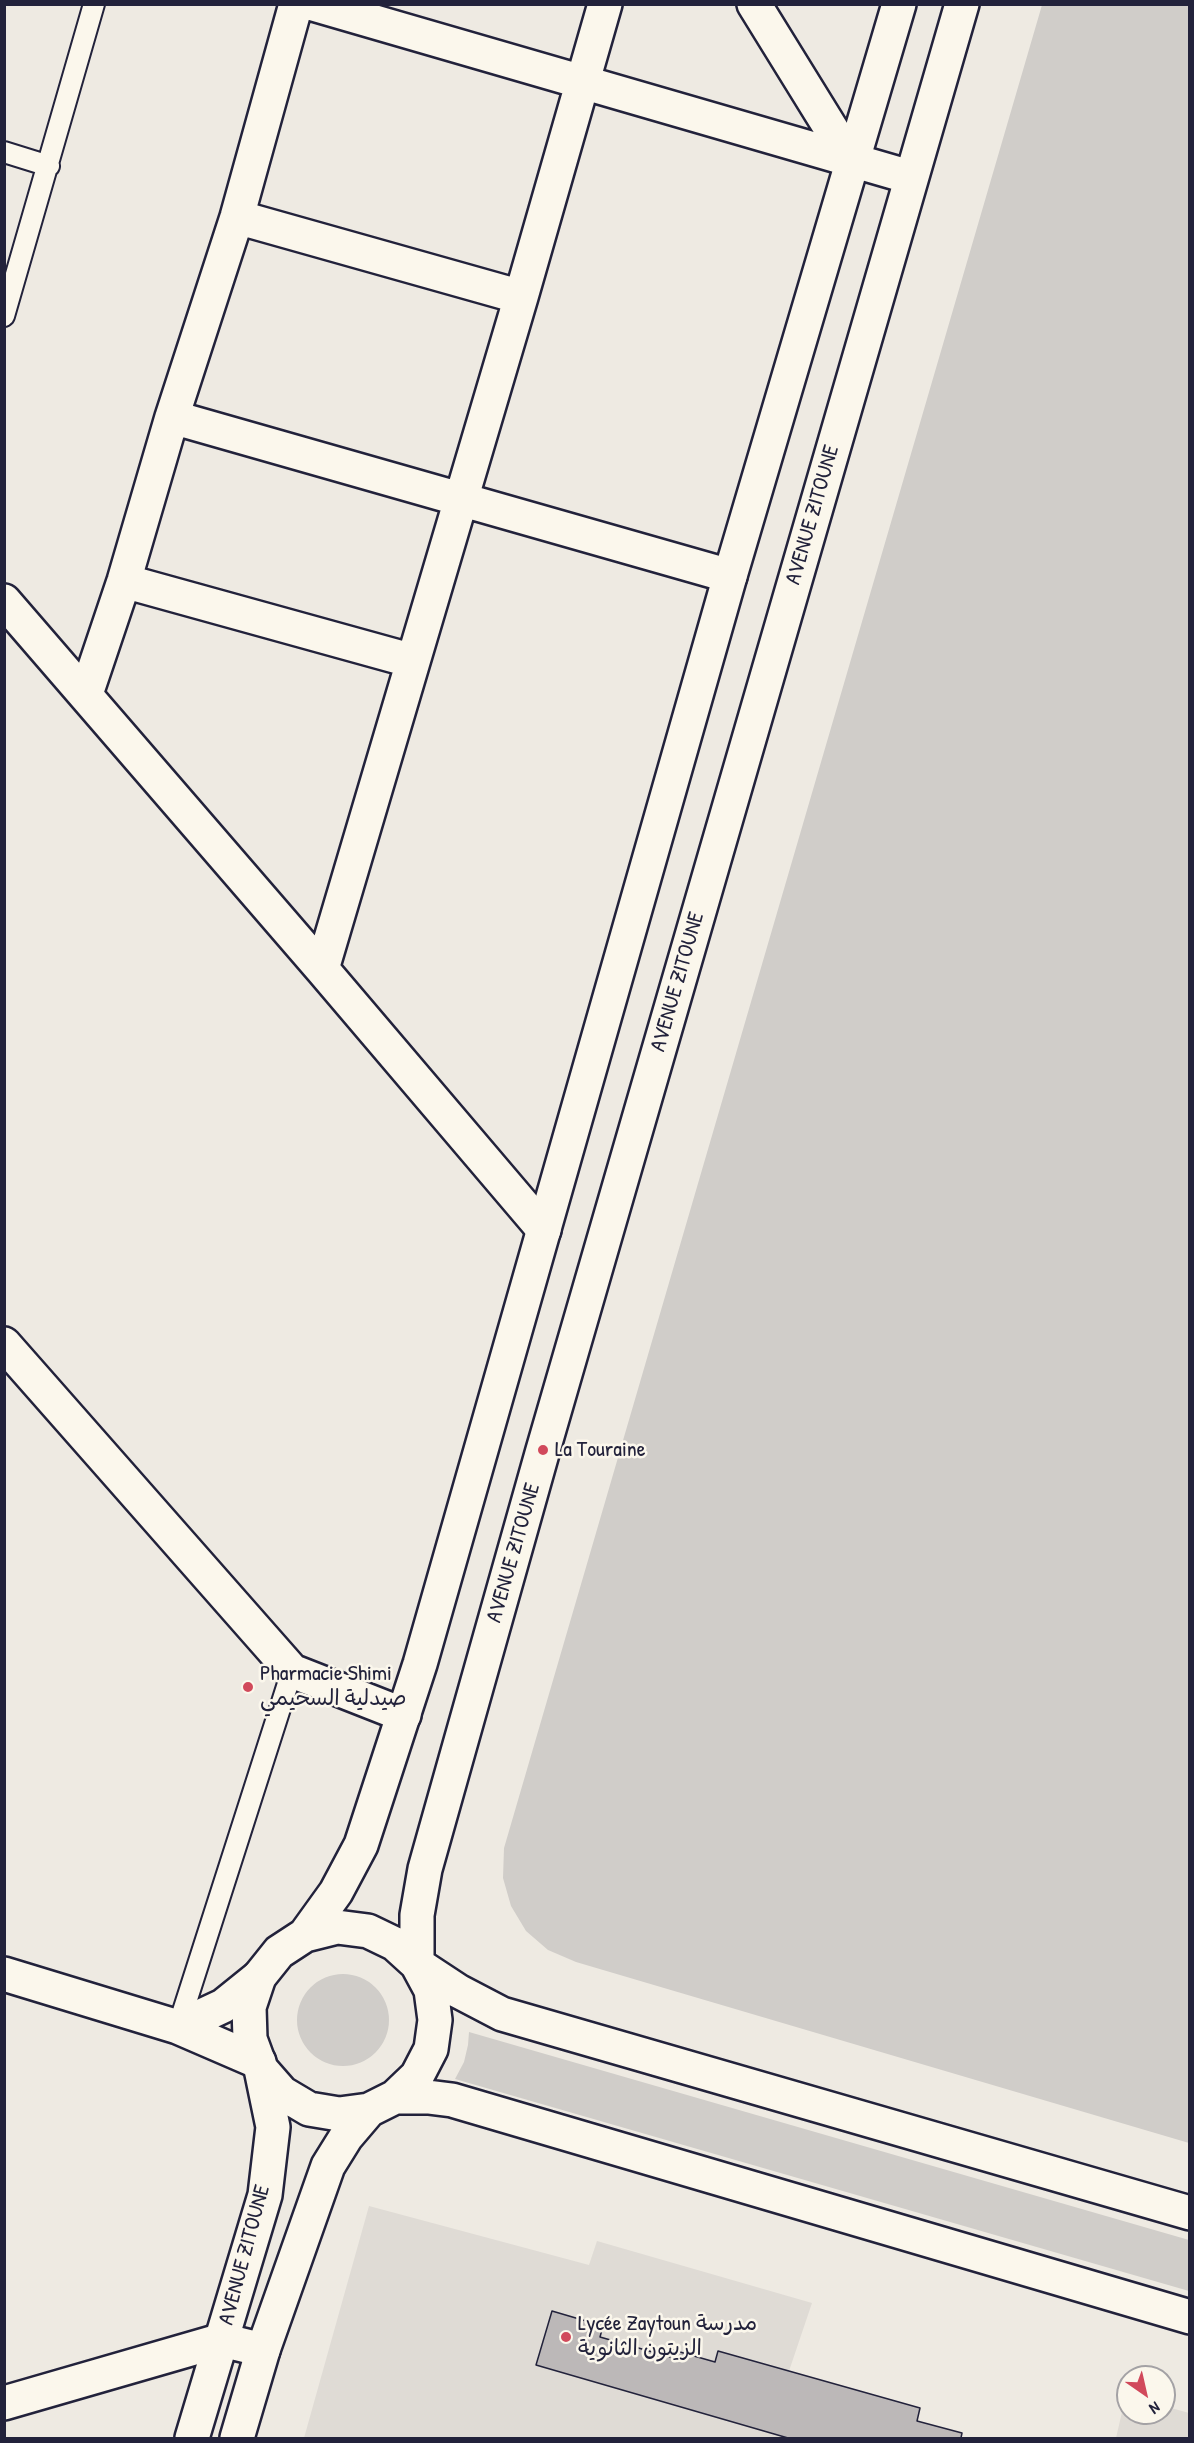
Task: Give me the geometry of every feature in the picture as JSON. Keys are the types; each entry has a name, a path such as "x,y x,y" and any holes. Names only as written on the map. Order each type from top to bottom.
{"main road":[{"path":"86,694 124,581 172,417 237,217 296,4"},
{"path":"313,4 910,177"},
{"path":"322,969 459,500 521,297 605,4"},
{"path":"754,4 851,161"},
{"path":"305,1935 336,1892 361,1845 404,1715 730,576 899,4"},
{"name":"AVENUE ZITOUNE","path":"417,1964 417,1915 431,1846 910,177 962,4"},
{"path":"237,217 521,297"},
{"path":"172,417 730,576"},
{"path":"124,581 413,661"},
{"path":"4,601 544,1230"},
{"path":"4,1344 292,1671 404,1715"},
{"path":"178,2027 223,2006 259,1977 279,1952 305,1935 337,1928 368,1931 395,1944 417,1964 458,1991 502,2014 1190,2212"},
{"path":"382,2104 417,2076 431,2049 435,2020 431,1990 417,1964"},
{"path":"4,1974 178,2027 260,2065"},
{"path":"259,1977 249,2007 250,2039 260,2065 282,2093 309,2109 339,2114 428,2097 452,2100 1190,2317"},
{"name":"AVENUE ZITOUNE","path":"192,2439 265,2195 273,2127 260,2065"},
{"name":"AVENUE ZITOUNE","path":"237,2439 263,2350 328,2166 346,2138 382,2104"},
{"path":"4,2403 222,2340 263,2350"}],"lane":[{"path":"4,316 94,4"},
{"path":"4,152 49,166"},
{"path":"178,2027 292,1671"}],"shaded area":[{"path":"1042,5 1189,5 1189,2143 576,1962 548,1950 526,1931 511,1906 503,1878 504,1848"},
{"path":"343,1974 361,1977 376,1987 386,2002 389,2020 386,2038 376,2053 361,2063 343,2066 325,2063 310,2053 300,2038 297,2020 300,2002 310,1987 325,1977"},
{"path":"469,2032 1189,2240 1189,2291 455,2079 464,2062"},
{"name":"Lycée Zaytoun مدرسة الزيتون الثانوية","path":"369,2206 589,2265 597,2241 812,2303 789,2371 920,2408 917,2421 962,2433 961,2438 304,2438"},
{"path":"1176,2409 1189,2413 1189,2438 1116,2438 1119,2425 1176,2425"}],"building":[{"path":"552,2311 603,2326 600,2337 670,2357 673,2350 715,2362 718,2351 920,2408 917,2421 962,2433 961,2438 788,2438 536,2365"}],"place":[{"name":"La Touraine","path":"543,1450"},
{"name":"Pharmacie Shimi صيدلية السحيمي","path":"248,1687"},
{"name":"Lycée Zaytoun مدرسة الزيتون الثانوية","path":"566,2337"}]}
